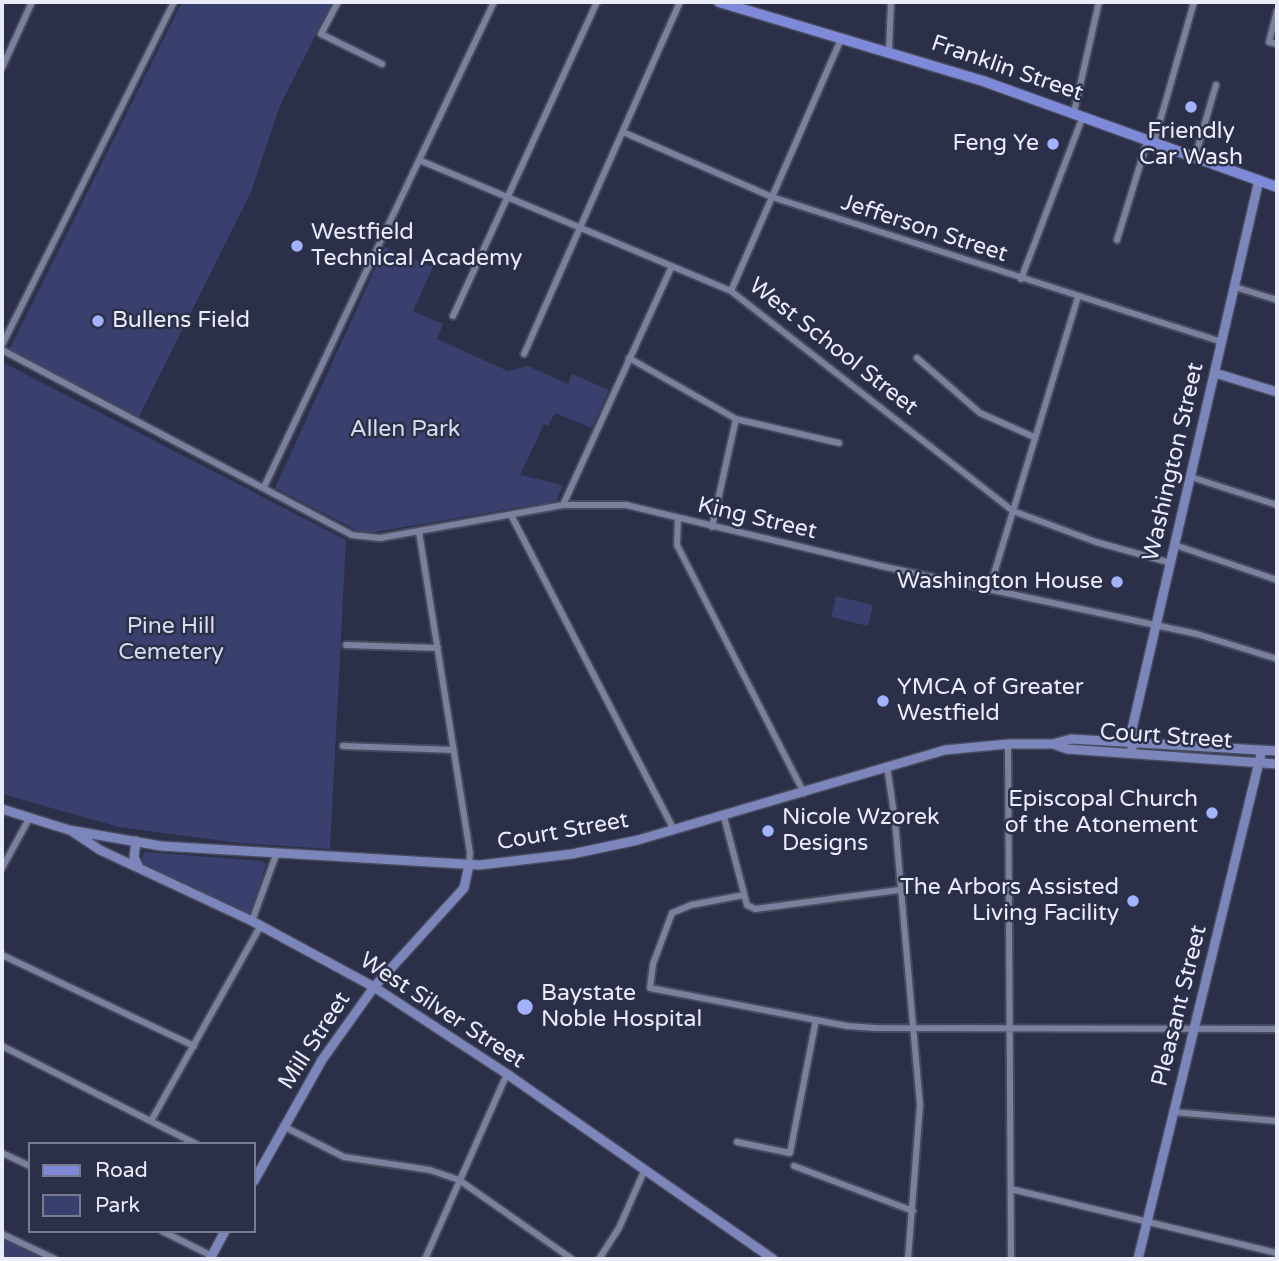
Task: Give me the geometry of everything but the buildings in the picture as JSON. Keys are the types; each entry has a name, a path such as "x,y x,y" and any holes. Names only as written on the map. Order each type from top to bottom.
{"main road":[{"name":"Franklin Street","path":"719,2 889,50 1078,114 1277,187"},
{"name":"Washington Street","path":"1132,753 1131,742 1156,626 1259,180"},
{"path":"1215,373 1277,392"},
{"name":"Court Street","path":"69,830 136,841 276,855 469,865 572,854 674,830 945,750 1008,744 1052,744 1071,739 1277,751"},
{"name":"Court Street","path":"1052,744 1067,749 1277,764"},
{"path":"1197,759 1198,745"},
{"name":"Pleasant Street","path":"1138,1259 1262,750"},
{"path":"2,809 69,830"},
{"name":"West Silver Street","path":"69,830 100,850 256,923 374,987 507,1074 773,1259"},
{"path":"136,841 134,858 140,870"},
{"name":"Mill Street","path":"256,1174 322,1060 374,987 464,888 469,865"},
{"path":"211,1257 224,1233"}],"street":[{"path":"2,68 32,2"},
{"path":"2,345 174,2"},
{"path":"338,2 321,34 382,64"},
{"path":"2,351 264,487 494,2"},
{"path":"453,316 597,2"},
{"path":"524,355 680,2"},
{"path":"889,50 891,2"},
{"path":"1021,279 1078,114 1099,2"},
{"path":"1116,240 1151,140 1194,2"},
{"path":"1277,11 1269,42 1277,44"},
{"path":"731,291 842,37"},
{"path":"1195,157 1216,85"},
{"name":"Jefferson Street","path":"623,132 772,197 1222,342"},
{"name":"West School Street","path":"419,160 731,291 1013,511 1083,538 1171,562"},
{"path":"563,505 672,266"},
{"path":"1235,287 1277,300"},
{"path":"989,590 1078,297"},
{"path":"629,358 736,419 839,443"},
{"path":"917,358 980,413 1012,430 1034,437"},
{"path":"712,527 736,419"},
{"path":"1191,477 1277,505"},
{"name":"King Street","path":"264,487 348,533 371,538 419,532 563,505 626,505 989,590 1197,634 1277,659"},
{"path":"511,515 674,830"},
{"path":"678,518 677,545 804,793"},
{"path":"419,532 454,750 469,865"},
{"path":"1175,545 1277,580"},
{"path":"346,645 438,648"},
{"path":"1008,744 1011,1259"},
{"path":"343,746 454,750"},
{"path":"887,766 895,821 920,1105 908,1259"},
{"path":"2,868 30,817"},
{"path":"724,817 747,905 755,909 899,890"},
{"path":"150,1121 194,1046 256,923 276,855"},
{"path":"744,895 676,909 664,930 653,964 650,988 847,1026 1010,1030 1277,1029"},
{"path":"2,955 194,1046"},
{"path":"737,1142 790,1153 816,1020"},
{"path":"2,1046 193,1142"},
{"path":"425,1259 507,1074"},
{"path":"1173,1112 1277,1121"},
{"path":"283,1126 344,1157 430,1170 459,1180 572,1259"},
{"path":"2,1153 28,1165"},
{"path":"794,1166 912,1212"},
{"path":"600,1259 619,1228 645,1169"},
{"path":"1011,1189 1277,1253"},
{"path":"166,1233 211,1257"},
{"path":"2,1234 55,1259"},
{"path":"1256,1259 1257,1248"}],"green space":[{"path":"182,2 333,2 281,103 251,192 139,417 9,350"},
{"name":"Allen Park","path":"385,247 433,267 413,311 443,324 437,339 508,371 528,366 568,384 572,374 609,390 592,428 555,413 548,426 544,424 520,475 563,485 556,501 364,534 275,488"},
{"name":"Pine Hill Cemetery","path":"2,362 346,540 330,849 239,843 119,827 2,794"},
{"path":"836,596 873,605 868,626 831,617"},
{"path":"145,852 262,861 266,864 251,913 248,914 147,867 140,862"},
{"path":"2,1233 56,1259 2,1259"}],"place":[{"name":"Friendly Car Wash","path":"1191,107"},
{"name":"Feng Ye","path":"1053,144"},
{"name":"Westfield Technical Academy","path":"297,246"},
{"name":"Bullens Field","path":"98,321"},
{"name":"Washington House","path":"1117,582"},
{"name":"YMCA of Greater Westfield","path":"883,701"},
{"name":"Episcopal Church of the Atonement","path":"1212,813"},
{"name":"Nicole Wzorek Designs","path":"768,831"},
{"name":"The Arbors Assisted Living Facility","path":"1133,901"},
{"name":"Baystate Noble Hospital","path":"525,1007"}]}
